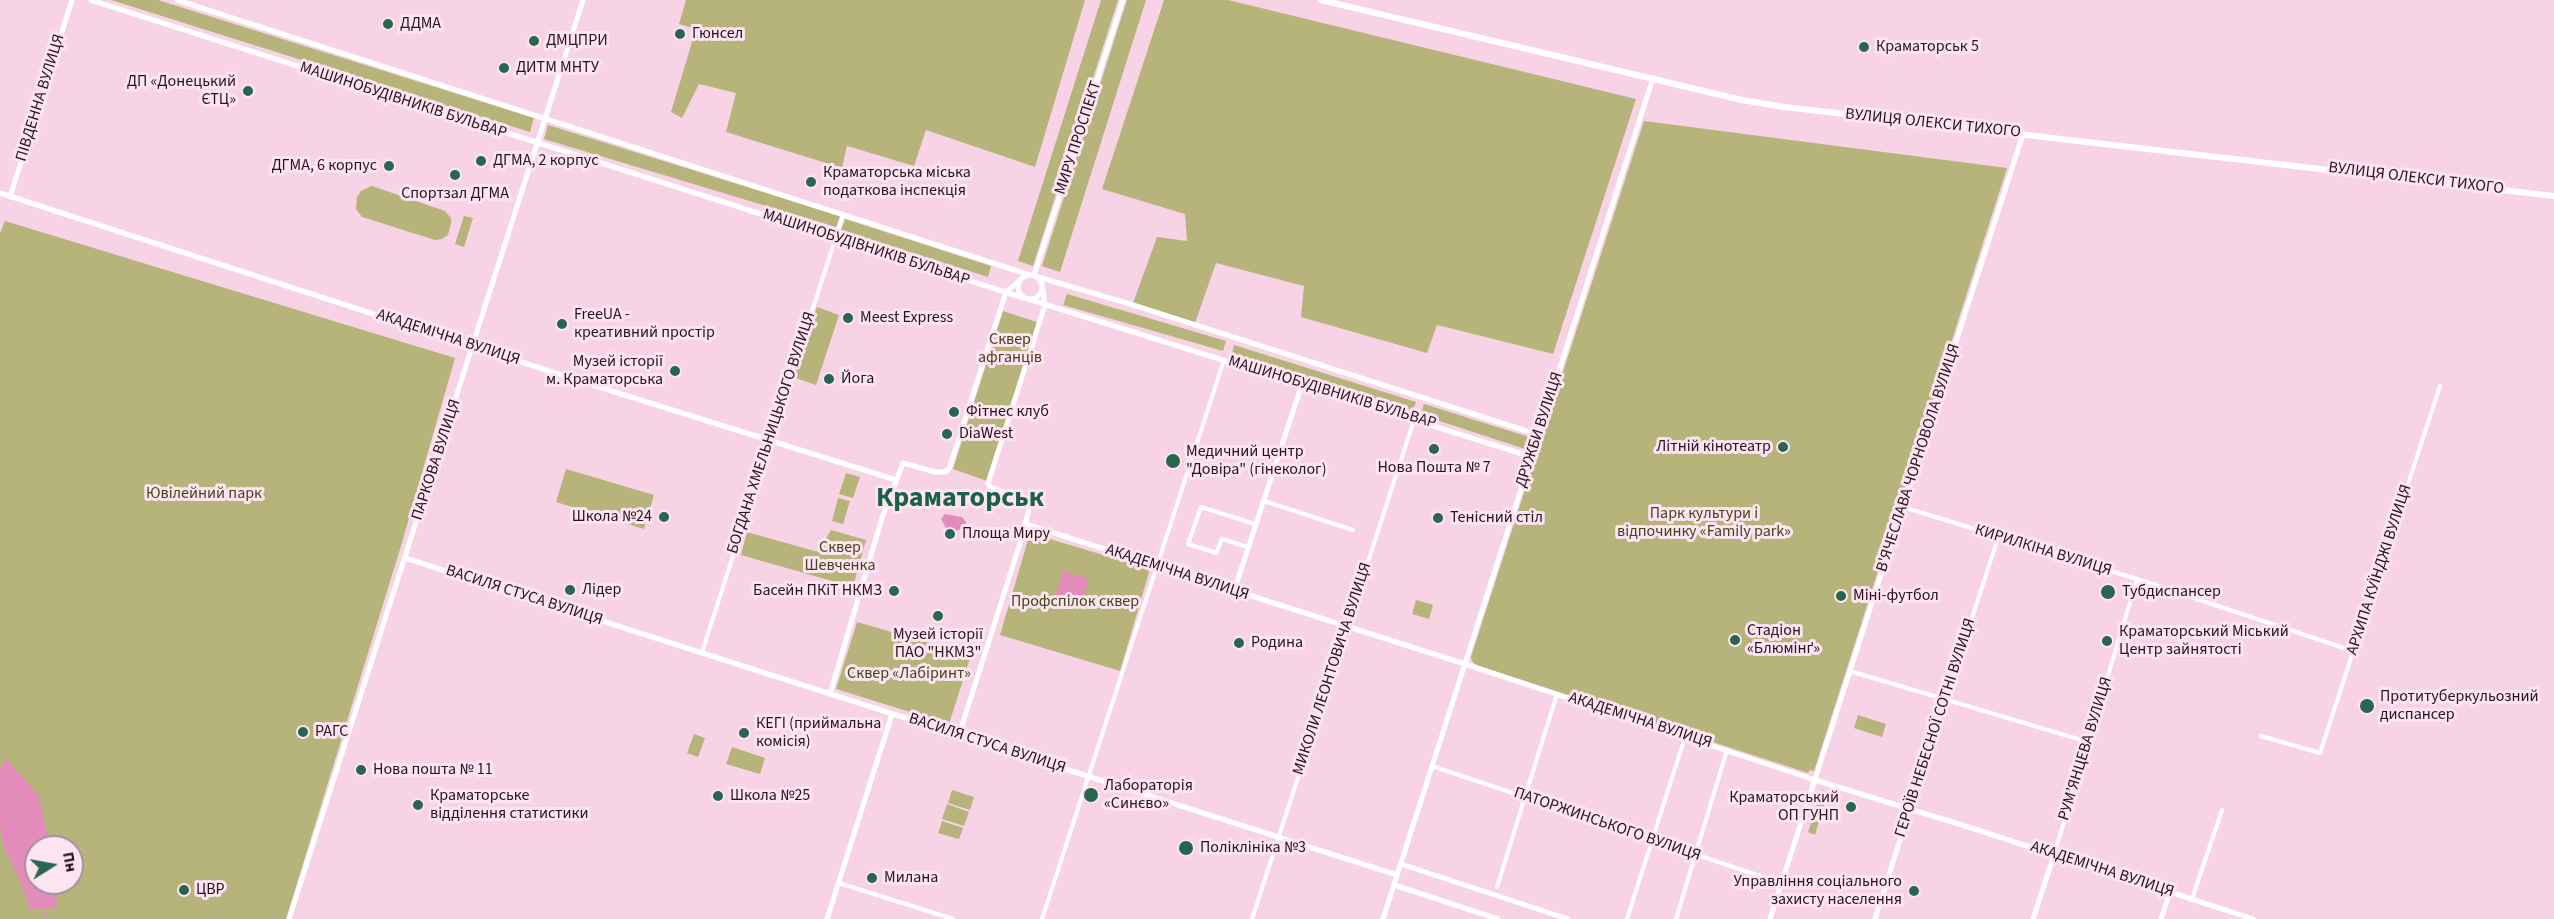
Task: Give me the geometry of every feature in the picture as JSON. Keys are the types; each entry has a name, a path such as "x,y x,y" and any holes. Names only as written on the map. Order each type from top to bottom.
{"main road":[{"name":"ВУЛИЦЯ ОЛЕКСИ ТИХОГО","path":"1321,0 1742,100 1784,107 2554,196"}],"street":[{"name":"ПІВДЕННА ВУЛИЦЯ","path":"10,197 72,0"},
{"name":"МАШИНОБУДІВНИКІВ БУЛЬВАР","path":"91,0 537,144 1532,457"},
{"name":"МАШИНОБУДІВНИКІВ БУЛЬВАР","path":"177,0 1034,276 1130,304 1539,435"},
{"name":"ПАРКОВА ВУЛИЦЯ","path":"289,919 474,347 583,0"},
{"name":"МИРУ ПРОСПЕКТ","path":"1034,276 1123,0"},
{"name":"ДРУЖБИ ВУЛИЦЯ","path":"1383,919 1653,78"},
{"name":"В'ЯЧЕСЛАВА ЧОРНОВОЛА ВУЛИЦЯ","path":"1770,919 2023,134"},
{"name":"АКАДЕМІЧНА ВУЛИЦЯ","path":"0,194 896,480"},
{"name":"БОГДАНА ХМЕЛЬНИЦЬКОГО ВУЛИЦЯ","path":"702,652 843,214"},
{"path":"830,694 882,519 903,463 935,472 945,472 949,469 1006,292 1023,277 1034,276 1042,284 1046,305 988,483 990,487 1031,501 1026,524 959,735"},
{"path":"1023,277 1018,288 1026,298 1039,295 1042,284"},
{"path":"1042,919 1225,360"},
{"path":"1234,591 1302,384"},
{"name":"АРХИПА КУЇНДЖІ ВУЛИЦЯ","path":"2261,736 2320,753 2440,386"},
{"name":"МИКОЛИ ЛЕОНТОВИЧА ВУЛИЦЯ","path":"1252,919 1414,419"},
{"path":"1263,501 1353,530"},
{"path":"1248,547 1222,539 1216,553 1188,544 1201,507 1256,524"},
{"name":"КИРИЛКІНА ВУЛИЦЯ","path":"1903,507 2137,579 2353,651"},
{"name":"АКАДЕМІЧНА ВУЛИЦЯ","path":"1026,524 1465,664 1815,780 1910,808 2253,919"},
{"name":"ГЕРОЇВ НЕБЕСНОЇ СОТНІ ВУЛИЦЯ","path":"1875,919 1998,538"},
{"name":"ВАСИЛЯ СТУСА ВУЛИЦЯ","path":"405,558 1397,875"},
{"name":"РУМ’ЯНЦЕВА ВУЛИЦЯ","path":"2033,919 2137,579"},
{"path":"1850,671 2088,742"},
{"path":"1497,887 1557,694"},
{"path":"827,919 892,714"},
{"path":"1627,919 1686,736"},
{"path":"1676,919 1727,750"},
{"name":"ПАТОРЖИНСЬКОГО ВУЛИЦЯ","path":"1432,766 1782,883"},
{"path":"2192,899 2222,810"},
{"path":"1401,864 1568,919"},
{"path":"839,883 953,919"},
{"path":"1394,885 1498,919"},
{"path":"2161,919 2170,892"}],"green space":[{"path":"111,0 158,0 534,118 530,132"},
{"path":"686,0 1085,0 1035,167 926,130 914,166 847,146 842,168 726,132 736,93 699,84 682,118 671,112 696,29 679,24"},
{"path":"1101,0 1118,0 1033,266 1018,261"},
{"path":"1127,0 1146,0 1060,272 1042,266"},
{"path":"1164,0 1228,0 1636,99 1553,354 1437,325 1427,353 1301,317 1304,286 1216,263 1195,323 1133,303 1157,237 1187,241 1185,214 1102,189"},
{"name":"Парк культури і відпочинку «Family park»","path":"1644,121 2007,168 1814,771 1810,770 1808,773 1476,665 1472,661 1471,657"},
{"path":"548,125 840,216 836,227 544,139"},
{"path":"372,186 445,211 451,218 448,235 435,240 362,217 356,209 357,197 361,191"},
{"path":"464,216 473,218 464,247 455,244"},
{"path":"845,219 991,266 988,277 841,230"},
{"name":"Ювілейний парк","path":"5,221 455,358 401,546 286,919 0,919 0,233"},
{"path":"1067,294 1226,341 1223,351 1063,305"},
{"path":"817,307 839,315 816,385 793,377"},
{"name":"Сквер афганців","path":"1003,311 1037,322 987,481 953,469"},
{"path":"1234,345 1416,402 1413,410 1232,354"},
{"path":"1424,404 1529,437 1525,449 1421,415"},
{"path":"566,469 654,495 644,529 556,502"},
{"path":"846,473 860,477 853,498 839,494"},
{"path":"838,498 850,501 843,524 832,521"},
{"name":"Сквер Шевченка","path":"831,530 866,540 853,587 741,555 747,532 818,552"},
{"name":"Профспілок сквер","path":"1030,533 1150,569 1120,671 1000,635"},
{"path":"1416,600 1433,605 1429,619 1412,614"},
{"name":"Сквер «Лабіринт»","path":"857,622 971,655 949,724 836,689"},
{"path":"1858,715 1886,724 1882,737 1854,728"},
{"path":"694,734 705,738 698,757 687,753"},
{"path":"732,747 765,758 760,774 726,764"},
{"path":"952,790 974,797 970,810 948,803"},
{"path":"1822,790 1828,792 1815,835 1808,832"},
{"path":"947,804 969,812 964,826 942,819"},
{"path":"942,821 963,828 959,839 938,833"}],"shaded area":[{"path":"945,514 962,517 966,522 965,527 956,531 946,528 941,519"},
{"path":"1063,571 1089,579 1081,605 1055,597"},
{"path":"5,758 39,796 47,835 24,835 24,891 4,847 0,825 0,771"},
{"path":"25,895 56,895 57,908 29,909"}],"waterway":[{"path":"43,908 45,919"}],"place":[{"name":"ДДМА","path":"388,24"},
{"name":"Гюнсел","path":"680,34"},
{"name":"ДМЦПРИ","path":"534,41"},
{"name":"Краматорськ 5","path":"1864,47"},
{"name":"ДИТМ МНТУ","path":"504,68"},
{"name":"ДП «Донецький ЄТЦ»","path":"248,91"},
{"name":"ДГМА, 2 корпус","path":"481,161"},
{"name":"ДГМА, 6 корпус","path":"389,166"},
{"name":"Спортзал ДГМА","path":"455,175"},
{"name":"Краматорська міська податкова інспекція","path":"811,182"},
{"name":"Meest Express","path":"848,318"},
{"name":"FreeUA - креативний простір","path":"562,324"},
{"name":"Музей історії м. Краматорська","path":"675,371"},
{"name":"Йога","path":"829,379"},
{"name":"Фітнес клуб","path":"954,412"},
{"name":"DiaWest","path":"947,434"},
{"name":"Літній кінотеатр","path":"1783,447"},
{"name":"Нова Пошта № 7","path":"1434,449"},
{"name":"Медичний центр \"Довіра\" (гінеколог)","path":"1173,461"},
{"name":"Школа №24","path":"664,517"},
{"name":"Тенісний стіл","path":"1438,518"},
{"name":"Площа Миру","path":"950,534"},
{"name":"Лідер","path":"570,590"},
{"name":"Басейн ПКіТ НКМЗ","path":"894,591"},
{"name":"Тубдиспансер","path":"2108,592"},
{"name":"Міні-футбол","path":"1841,596"},
{"name":"Музей історії ПАО \"НКМЗ\"","path":"938,616"},
{"name":"Стадіон «Блюмінґ»","path":"1735,640"},
{"name":"Краматорський Міський Центр зайнятості","path":"2107,641"},
{"name":"Родина","path":"1239,643"},
{"name":"Протитуберкульозний диспансер","path":"2367,706"},
{"name":"РАГС","path":"303,732"},
{"name":"КЕГІ (приймальна комісія)","path":"744,733"},
{"name":"Нова пошта № 11","path":"361,770"},
{"name":"Лабораторія «Синєво»","path":"1091,795"},
{"name":"Школа №25","path":"718,796"},
{"name":"Краматорське відділення статистики","path":"418,805"},
{"name":"Краматорський ОП ГУНП","path":"1851,807"},
{"name":"Поліклініка №3","path":"1186,848"},
{"name":"Милана","path":"872,878"},
{"name":"ЦВР","path":"184,890"},
{"name":"Управління соціального захисту населення","path":"1914,891"}],"district":[{"name":"Краматорськ","path":"960,500"}]}
